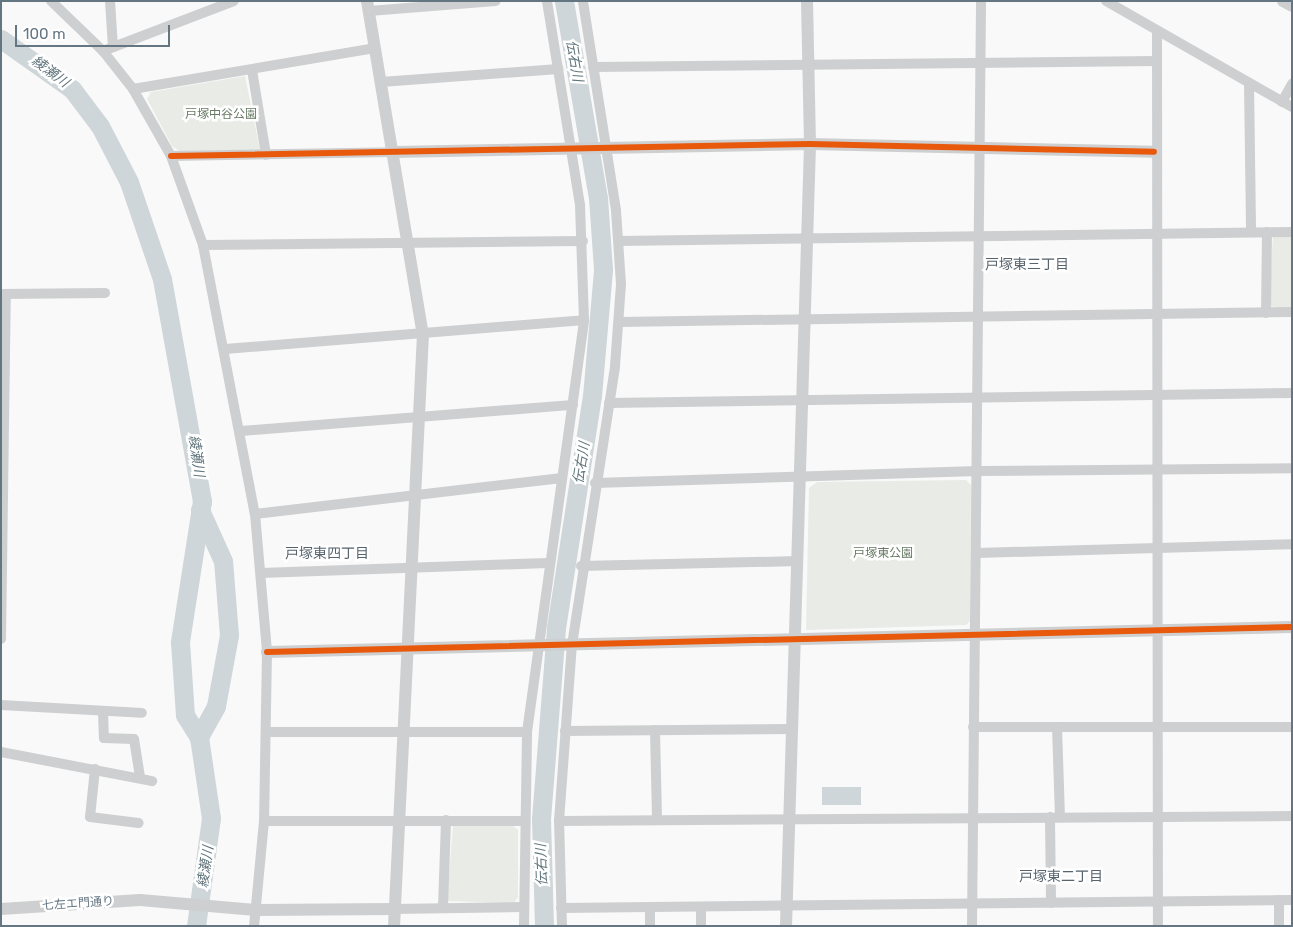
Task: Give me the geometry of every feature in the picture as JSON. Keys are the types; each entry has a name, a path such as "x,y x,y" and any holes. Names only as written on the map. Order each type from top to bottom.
{"street":[{"path":"51,1 103,51 133,89 171,156 203,245 241,431 255,514 261,573 266,652 268,732 264,821 250,910 254,926"},
{"path":"110,1 114,47"},
{"path":"394,926 423,334 410,242 368,6 496,1"},
{"path":"524,926 524,821 527,732 542,646 548,563 573,405 584,320 583,240 575,148 546,1"},
{"path":"562,926 559,821 568,645 609,404 619,322 619,241 603,147 583,1"},
{"path":"786,926 808,238 810,144 808,1"},
{"path":"972,926 980,319 981,1"},
{"path":"1106,1 1287,105 1292,84"},
{"path":"1283,1 1292,6"},
{"path":"103,51 228,2"},
{"path":"1157,31 1154,152 1158,926"},
{"path":"133,89 375,48"},
{"path":"593,67 1156,61"},
{"path":"381,82 559,69"},
{"path":"252,70 266,155"},
{"path":"1249,83 1251,232"},
{"path":"171,156 810,144 980,146 1154,152"},
{"path":"1266,313 1267,232"},
{"path":"619,241 980,234 1292,232"},
{"path":"203,245 583,240"},
{"path":"1,639 4,294 104,293"},
{"path":"619,322 980,319 1292,312"},
{"path":"225,349 584,320"},
{"path":"609,404 1292,393"},
{"path":"241,431 573,405"},
{"path":"595,483 800,479 978,471 1292,468"},
{"path":"255,514 560,478"},
{"path":"976,553 1156,545 1292,544"},
{"path":"581,566 798,561"},
{"path":"261,573 412,570 548,563"},
{"path":"266,652 1292,627"},
{"path":"1,705 142,713"},
{"path":"103,712 104,738 134,739 140,777"},
{"path":"974,727 1292,727"},
{"path":"1051,903 1057,727"},
{"path":"565,731 793,729"},
{"path":"655,730 657,819"},
{"path":"268,732 527,732"},
{"path":"1,752 140,777 152,781"},
{"path":"95,769 90,817 138,823"},
{"path":"559,821 1292,816"},
{"path":"443,908 446,820"},
{"path":"264,821 524,821"},
{"name":"七左エ門通り","path":"1,909 154,900 250,910 394,908"},
{"path":"1279,926 1280,900"},
{"path":"561,908 1292,900"},
{"path":"394,908 523,907"},
{"path":"701,907 701,926"},
{"path":"650,908 650,926"}],"green space":[{"name":"戸塚中谷公園","path":"245,76 260,150 179,151 172,146 147,99 151,92"},
{"path":"1273,236 1292,236 1292,309 1269,306"},
{"name":"戸塚東公園","path":"966,480 971,485 970,621 966,625 806,630 809,488 817,482"},
{"path":"453,825 512,825 518,830 518,897 514,903 447,901"}],"shaded area":[{"path":"822,787 861,787 861,805 822,805"}],"waterway":[{"name":"伝右川","path":"544,926 541,819 556,628 592,396 603,269 598,198 564,1"},
{"name":"綾瀬川","path":"1,39 72,89 100,126 129,182 162,279 202,501 180,642 185,715 199,737 211,818 196,926"},
{"path":"199,737 216,706 229,635 223,561 200,510"}],"cycle path":[{"path":"171,156 810,144 1154,152"},
{"path":"267,652 1292,627"}],"district":[{"name":"戸塚東三丁目","path":"1027,265"},
{"name":"戸塚東四丁目","path":"327,554"},
{"name":"戸塚東二丁目","path":"1061,877"}]}
